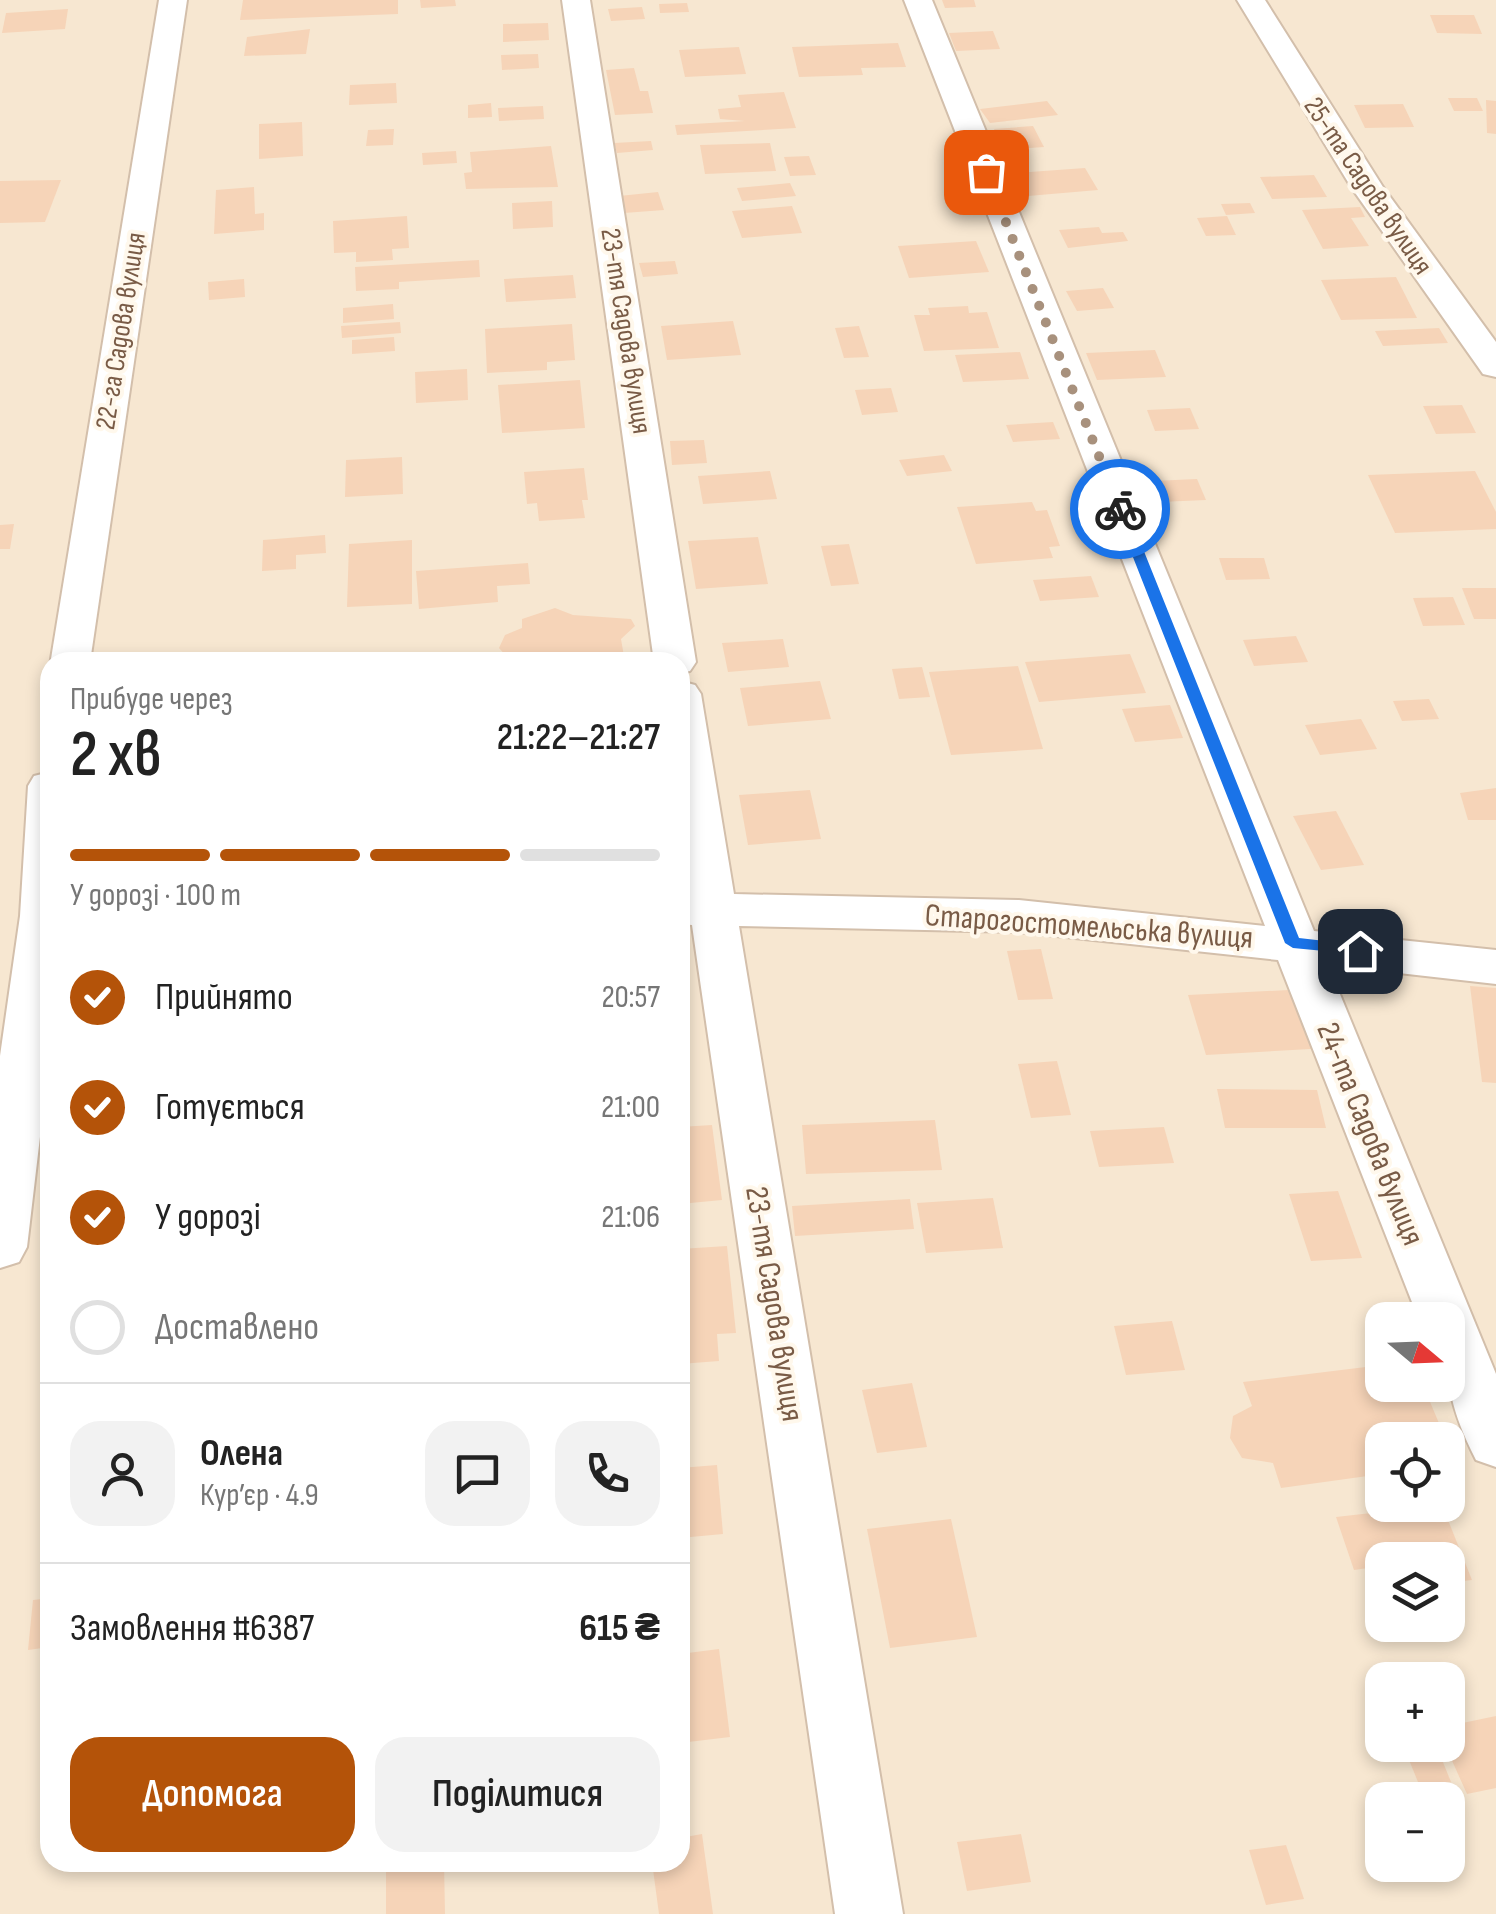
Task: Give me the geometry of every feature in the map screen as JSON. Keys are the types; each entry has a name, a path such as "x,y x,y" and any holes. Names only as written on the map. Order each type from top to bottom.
{"street":[{"name":"22-га Садова вулиця","path":"72,652 173,0"},
{"name":"23-тя Садова вулиця","path":"576,0 674,652"},
{"name":"24-та Садова вулиця","path":"918,0 1439,1302"},
{"name":"25-та Садова вулиця","path":"1251,0 1303,91 1448,304 1496,366"},
{"name":"23-тя Садова вулиця","path":"690,828 696,909 869,1914"},
{"path":"0,1247 40,854"},
{"name":"Старогостомельська вулиця","path":"696,909 1020,916 1496,968"},
{"name":"24-та Садова вулиця","path":"1465,1366 1496,1443"}],"shaded area":[{"path":"0,0 1496,0 1496,1914 0,1914"}],"building":[{"path":"243,0 398,0 398,14 240,20"},
{"path":"420,0 455,0 456,6 421,8"},
{"path":"942,0 974,0 976,7 945,8"},
{"path":"687,3 689,12 660,13 659,4"},
{"path":"642,7 645,19 611,21 608,9"},
{"path":"68,9 65,29 2,33 6,13"},
{"path":"1430,15 1474,15 1482,34 1437,33"},
{"path":"548,23 549,40 503,42 503,24"},
{"path":"310,29 306,54 244,56 247,37"},
{"path":"993,31 1000,49 956,51 949,33"},
{"path":"898,43 906,67 861,68 863,75 799,77 792,47"},
{"path":"739,47 746,74 685,77 679,50"},
{"path":"538,54 539,68 502,70 501,55"},
{"path":"634,68 640,91 648,91 653,113 615,115 606,70"},
{"path":"396,83 397,103 349,105 350,85"},
{"path":"784,92 796,128 677,135 675,125 745,121 720,119 718,109 741,107 738,95"},
{"path":"1448,98 1477,98 1483,111 1454,111"},
{"path":"1486,100 1496,101 1496,134 1487,133"},
{"path":"1047,101 1058,115 990,123 980,109"},
{"path":"491,103 492,117 468,118 468,105"},
{"path":"1403,104 1414,127 1365,128 1354,105"},
{"path":"543,106 544,119 499,121 498,108"},
{"path":"302,122 303,156 259,159 259,124"},
{"path":"1033,126 1044,147 1004,150 994,129"},
{"path":"394,129 393,145 366,146 368,130"},
{"path":"651,141 653,150 617,153 614,143"},
{"path":"770,143 776,171 705,174 700,145"},
{"path":"551,146 558,187 466,189 464,173 472,172 470,152"},
{"path":"456,151 457,163 423,165 422,153"},
{"path":"809,156 816,175 790,176 784,157"},
{"path":"1085,168 1098,190 1028,196 1021,183 1006,184 1001,174"},
{"path":"1314,175 1327,197 1272,199 1260,177"},
{"path":"61,180 45,222 0,223 0,181"},
{"path":"790,183 796,196 742,201 737,188"},
{"path":"254,187 255,214 264,213 264,230 214,234 216,190"},
{"path":"658,192 664,210 624,213 619,196"},
{"path":"552,201 553,227 513,229 512,203"},
{"path":"1250,203 1255,213 1226,215 1221,204"},
{"path":"792,206 802,233 742,238 732,211"},
{"path":"1360,207 1365,217 1351,218 1369,246 1323,249 1302,210"},
{"path":"407,216 409,248 392,249 393,260 356,262 356,252 334,253 333,221"},
{"path":"1227,216 1236,235 1206,236 1197,218"},
{"path":"1099,227 1102,233 1123,232 1128,241 1068,248 1059,230"},
{"path":"976,241 989,272 909,278 898,246"},
{"path":"479,260 480,277 399,282 399,289 356,291 355,267"},
{"path":"675,261 678,274 643,277 639,263"},
{"path":"573,275 576,298 506,302 504,279"},
{"path":"1396,277 1417,318 1341,320 1321,280"},
{"path":"244,279 245,297 209,300 208,282"},
{"path":"1103,288 1114,308 1077,311 1066,291"},
{"path":"393,304 394,319 343,323 343,308"},
{"path":"968,306 969,313 987,312 999,348 924,351 914,315 930,315 928,308"},
{"path":"733,321 741,355 667,360 661,326"},
{"path":"400,322 401,333 342,338 341,326"},
{"path":"572,324 575,360 547,362 547,370 487,373 485,329"},
{"path":"859,326 869,357 844,358 835,328"},
{"path":"1439,328 1448,343 1383,346 1375,331"},
{"path":"394,337 395,351 352,354 352,340"},
{"path":"1155,350 1166,377 1097,380 1086,353"},
{"path":"1020,352 1029,379 963,382 955,355"},
{"path":"467,369 468,400 416,403 415,372"},
{"path":"580,380 585,428 502,433 498,385"},
{"path":"891,388 898,412 862,415 855,390"},
{"path":"1462,405 1476,433 1436,434 1423,406"},
{"path":"1190,408 1199,429 1155,431 1147,410"},
{"path":"1053,422 1060,439 1013,442 1006,425"},
{"path":"704,440 707,463 672,465 670,441"},
{"path":"944,455 952,471 907,476 899,460"},
{"path":"402,457 403,494 345,497 346,460"},
{"path":"584,468 588,500 582,500 585,518 539,521 537,503 527,504 524,472"},
{"path":"770,471 777,499 703,504 698,476"},
{"path":"1475,471 1496,512 1496,529 1395,533 1368,475"},
{"path":"1197,479 1206,500 1160,502 1153,481"},
{"path":"1032,502 1036,511 1047,510 1060,546 1049,547 1053,558 976,564 957,507"},
{"path":"14,524 10,549 0,549 0,525"},
{"path":"325,535 326,553 296,555 296,569 262,571 263,540"},
{"path":"758,537 768,584 696,589 688,541"},
{"path":"412,540 412,604 347,607 349,544"},
{"path":"849,544 859,584 831,586 821,546"},
{"path":"1219,558 1264,558 1270,579 1226,580"},
{"path":"528,563 530,584 497,586 498,602 419,609 416,571"},
{"path":"1091,576 1099,597 1040,601 1033,580"},
{"path":"1462,588 1496,588 1496,619 1474,619"},
{"path":"1453,597 1465,625 1423,626 1413,598"},
{"path":"555,608 573,615 631,619 635,626 621,639 623,652 503,652 499,648 505,635 522,628 522,619"},
{"path":"1296,636 1308,662 1254,666 1243,640"},
{"path":"783,639 789,667 728,672 722,643"},
{"path":"1130,654 1146,693 1039,702 1025,662"},
{"path":"1018,666 1043,749 951,755 929,672"},
{"path":"922,667 930,697 899,699 892,669"},
{"path":"820,681 831,719 748,726 740,688"},
{"path":"1429,699 1439,719 1402,721 1393,701"},
{"path":"1170,705 1183,738 1135,742 1122,709"},
{"path":"1361,719 1377,749 1320,755 1305,725"},
{"path":"1496,788 1496,820 1468,820 1460,793"},
{"path":"810,790 821,839 748,845 739,795"},
{"path":"1336,811 1364,865 1321,870 1293,816"},
{"path":"1041,949 1053,999 1018,1000 1007,951"},
{"path":"1470,986 1496,988 1496,1083 1482,1082"},
{"path":"1308,989 1328,1048 1206,1055 1188,995"},
{"path":"1057,1061 1071,1115 1031,1118 1018,1064"},
{"path":"1217,1089 1317,1090 1326,1128 1225,1128"},
{"path":"935,1120 942,1170 806,1174 802,1125"},
{"path":"712,1125 722,1200 690,1203 690,1126"},
{"path":"1164,1127 1174,1163 1099,1167 1090,1131"},
{"path":"1338,1191 1362,1258 1311,1261 1289,1194"},
{"path":"993,1198 1003,1248 926,1253 917,1203"},
{"path":"910,1199 914,1229 795,1236 792,1206"},
{"path":"727,1246 736,1333 717,1334 719,1361 690,1363 690,1248"},
{"path":"1172,1321 1185,1370 1126,1375 1114,1326"},
{"path":"1365,1367 1365,1402 1430,1402 1438,1422 1365,1422 1365,1476 1281,1488 1273,1463 1242,1458 1230,1438 1233,1416 1252,1406 1243,1382"},
{"path":"912,1383 927,1447 877,1453 862,1390"},
{"path":"717,1465 723,1534 690,1537 690,1467"},
{"path":"1365,1514 1365,1522 1449,1522 1457,1542 1365,1542 1365,1568 1354,1570 1336,1517"},
{"path":"951,1519 977,1637 890,1648 867,1529"},
{"path":"1465,1562 1472,1580 1465,1581"},
{"path":"40,1599 40,1648 28,1650 33,1600"},
{"path":"719,1649 730,1737 690,1742 690,1653"},
{"path":"1496,1716 1496,1788 1467,1794 1465,1782 1453,1762 1465,1762 1465,1722"},
{"path":"1410,1762 1443,1762 1451,1782 1418,1782"},
{"path":"702,1834 713,1914 659,1914 653,1872 690,1872 690,1836"},
{"path":"1021,1834 1031,1882 967,1891 957,1842"},
{"path":"1286,1845 1304,1899 1266,1905 1249,1850"},
{"path":"386,1872 444,1872 445,1914 386,1914"}],"way so far":[{"path":"986,172 1120,509"}],"route":[{"path":"1120,509 1293,943 1360,951"}]}
